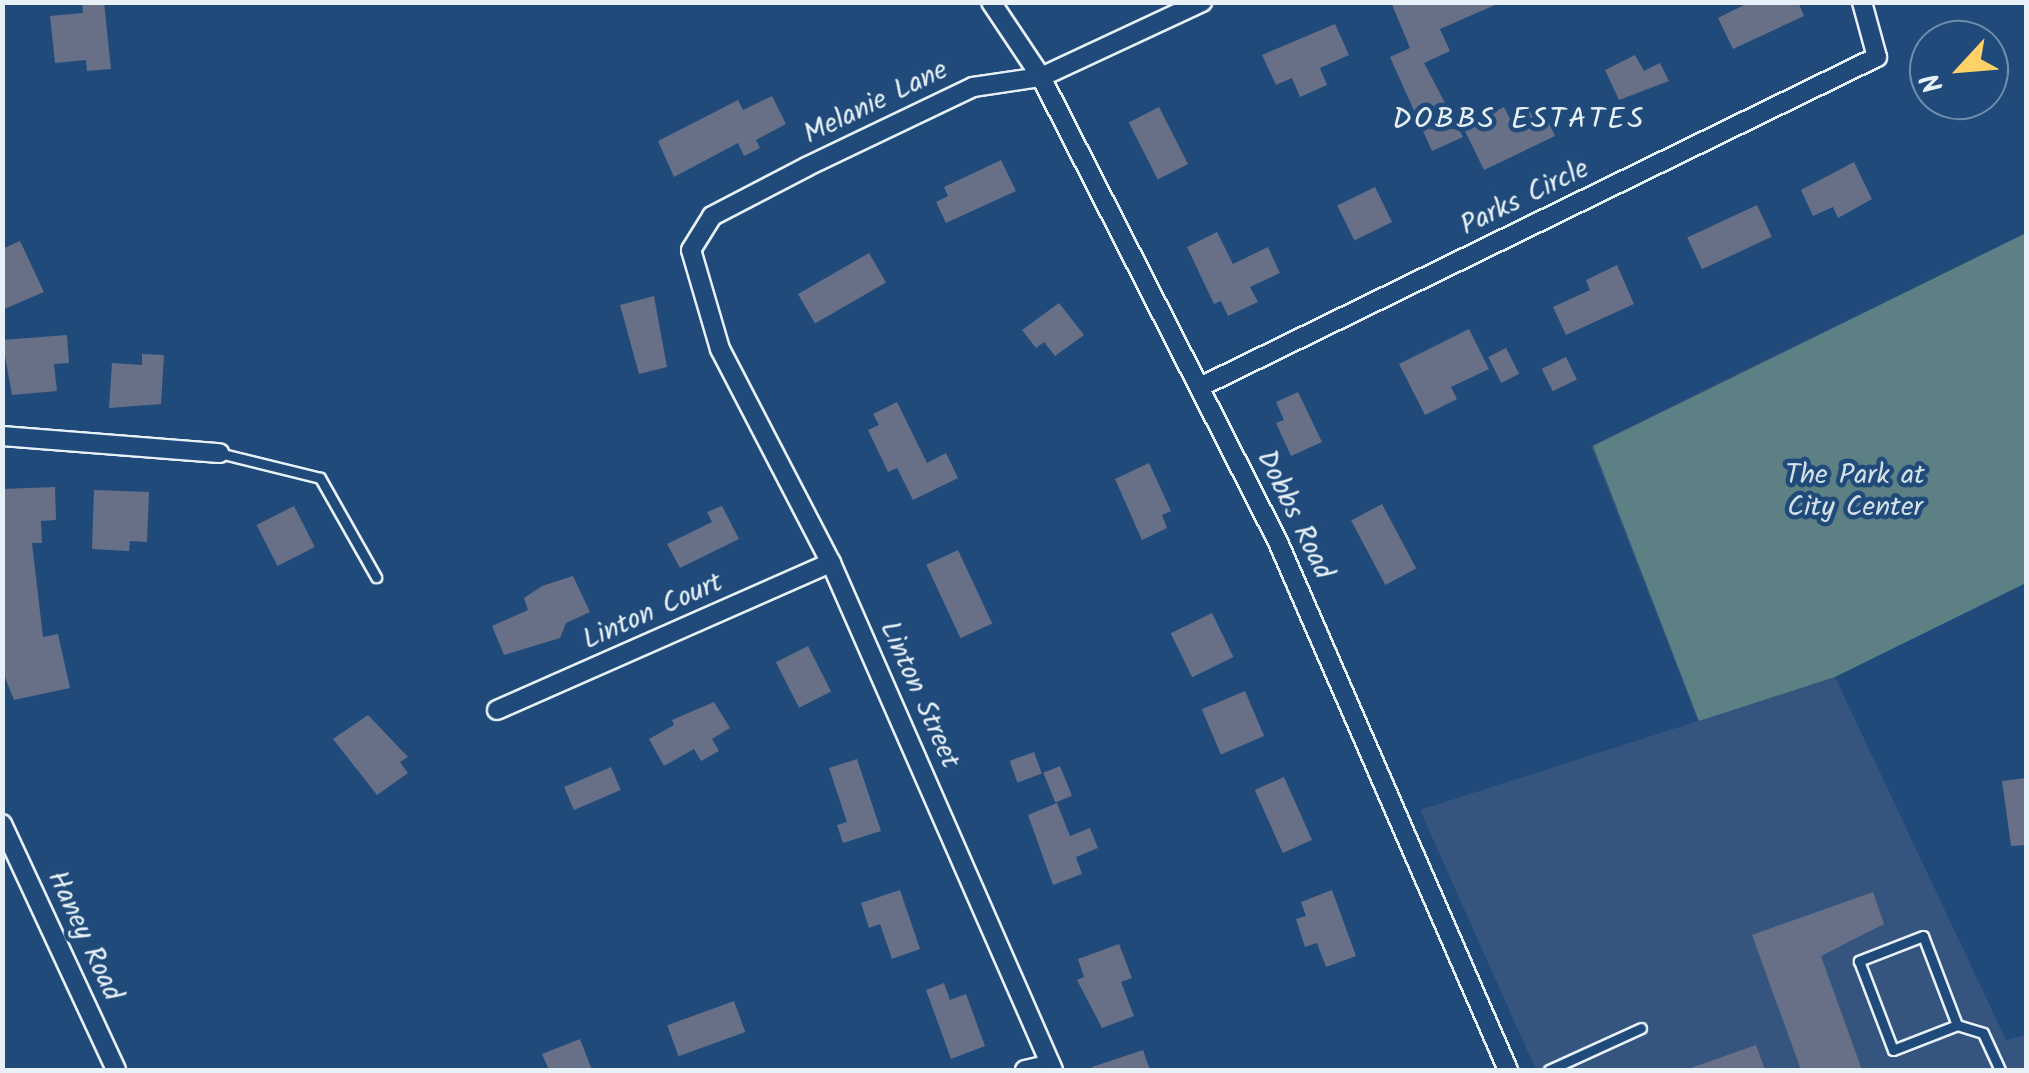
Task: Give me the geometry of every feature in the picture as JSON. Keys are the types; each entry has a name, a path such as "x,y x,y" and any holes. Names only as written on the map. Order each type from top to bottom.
{"street":[{"name":"Dobbs Road","path":"992,2 1041,77 1200,387 1313,619 1508,1070"},
{"name":"Melanie Lane","path":"720,349 691,250 712,216 973,87 1041,77 1202,2"},
{"name":"Parks Circle","path":"1200,387 1878,57 1862,2"},
{"name":"Linton Street","path":"720,349 831,563 1051,1067"},
{"path":"2,436 219,453"},
{"name":"Linton Court","path":"497,710 831,563"},
{"name":"Haney Road","path":"2,824 116,1070"},
{"path":"1025,1070 1051,1067"}],"lane":[{"path":"219,453 320,478 376,577"},
{"path":"1957,1026 1923,936 1859,961 1894,1050 1957,1026 1983,1033 2000,1070"},
{"path":"1549,1070 1641,1028"}],"shaded area":[{"path":"2026,231 1594,446 1700,720 1835,677 2006,1040 2026,1035 2026,1070 1536,1070 1420,810 1698,721 1591,446"}],"green space":[{"name":"The Park at City Center","path":"2026,233 2026,583 1835,677 1699,721 1593,446"}],"building":[{"path":"82,2 104,2 111,69 87,71 86,60 55,63 50,16 83,13"},
{"path":"1391,2 1502,2 1440,29 1450,51 1424,63 1463,137 1432,151 1390,57 1410,48"},
{"path":"1750,2 1798,2 1804,16 1733,49 1718,18"},
{"path":"1335,24 1349,55 1320,68 1327,85 1300,97 1292,78 1276,85 1262,55"},
{"path":"1635,55 1644,71 1660,63 1669,81 1619,100 1605,70"},
{"path":"772,96 786,124 756,140 760,148 744,156 738,143 674,177 658,141 738,100 743,110"},
{"path":"1541,105 1555,136 1484,170 1463,127 1504,107 1510,119"},
{"path":"1159,107 1188,164 1158,179 1129,122"},
{"path":"1001,160 1016,191 946,223 936,202 948,196 944,187"},
{"path":"1854,162 1872,199 1838,218 1833,207 1813,216 1801,190"},
{"path":"1375,187 1392,222 1354,240 1337,205"},
{"path":"1757,205 1772,237 1702,269 1687,238"},
{"path":"1217,232 1233,264 1268,247 1280,273 1250,287 1258,302 1228,316 1221,301 1214,304 1187,247"},
{"path":"20,241 44,292 2,310 2,249"},
{"path":"869,253 886,282 815,323 798,294"},
{"path":"1617,265 1634,304 1566,335 1553,307 1590,290 1586,280"},
{"path":"654,296 667,367 639,374 620,305"},
{"path":"1059,303 1084,335 1055,356 1044,342 1036,348 1022,330"},
{"path":"1469,329 1489,369 1451,387 1457,399 1425,415 1399,364"},
{"path":"67,335 69,363 54,364 57,391 12,395 2,340"},
{"path":"1506,348 1519,374 1501,383 1488,357"},
{"path":"142,354 164,355 161,404 109,408 112,363 142,365"},
{"path":"1566,357 1577,379 1553,391 1542,369"},
{"path":"1298,392 1322,442 1291,456 1276,423 1284,420 1276,402"},
{"path":"897,402 927,463 946,453 958,478 913,500 897,468 888,472 868,430 879,425 873,414"},
{"path":"1149,463 1171,511 1162,515 1167,528 1142,540 1115,479"},
{"path":"55,487 56,520 41,521 42,543 32,543 43,637 58,634 70,688 14,700 2,670 2,489"},
{"path":"94,490 149,492 147,542 130,541 129,551 92,549"},
{"path":"1382,504 1416,568 1385,585 1351,520"},
{"path":"294,506 315,547 277,566 257,525"},
{"path":"722,506 739,539 680,568 667,544 712,522 707,512"},
{"path":"958,550 992,623 961,638 926,565"},
{"path":"573,576 590,612 566,623 560,638 504,655 492,626 528,610 524,598 542,586"},
{"path":"1212,613 1233,657 1192,677 1171,633"},
{"path":"808,646 831,691 799,708 776,662"},
{"path":"1245,691 1264,736 1221,754 1202,709"},
{"path":"714,702 730,728 712,739 719,751 701,761 694,749 664,766 649,739 674,725 672,720"},
{"path":"368,715 408,757 400,762 408,773 377,795 333,739"},
{"path":"1034,752 1042,774 1017,783 1010,761"},
{"path":"857,759 881,831 843,843 837,825 847,822 829,768"},
{"path":"1060,766 1072,796 1055,802 1043,773"},
{"path":"611,767 621,790 574,810 564,787"},
{"path":"1284,777 1312,840 1283,853 1255,790"},
{"path":"2026,778 2026,845 2011,846 2002,781"},
{"path":"1057,803 1070,836 1090,828 1098,848 1076,857 1082,874 1053,885 1028,815"},
{"path":"900,890 920,949 892,959 880,924 869,928 861,903"},
{"path":"1332,890 1356,956 1326,967 1317,943 1305,947 1296,919 1306,916 1301,902"},
{"path":"1873,892 1884,924 1821,956 1862,1070 1801,1070 1752,935"},
{"path":"1119,944 1132,978 1121,982 1134,1016 1102,1028 1077,980 1084,977 1078,959"},
{"path":"944,983 950,1000 966,994 985,1046 951,1059 926,990"},
{"path":"734,1001 745,1032 679,1056 667,1025"},
{"path":"580,1039 592,1070 549,1070 542,1054"},
{"path":"1756,1045 1765,1070 1691,1068"},
{"path":"1143,1050 1150,1070 1093,1070 1092,1067"}],"district":[{"name":"DOBBS ESTATES","path":"1519,120"}]}
